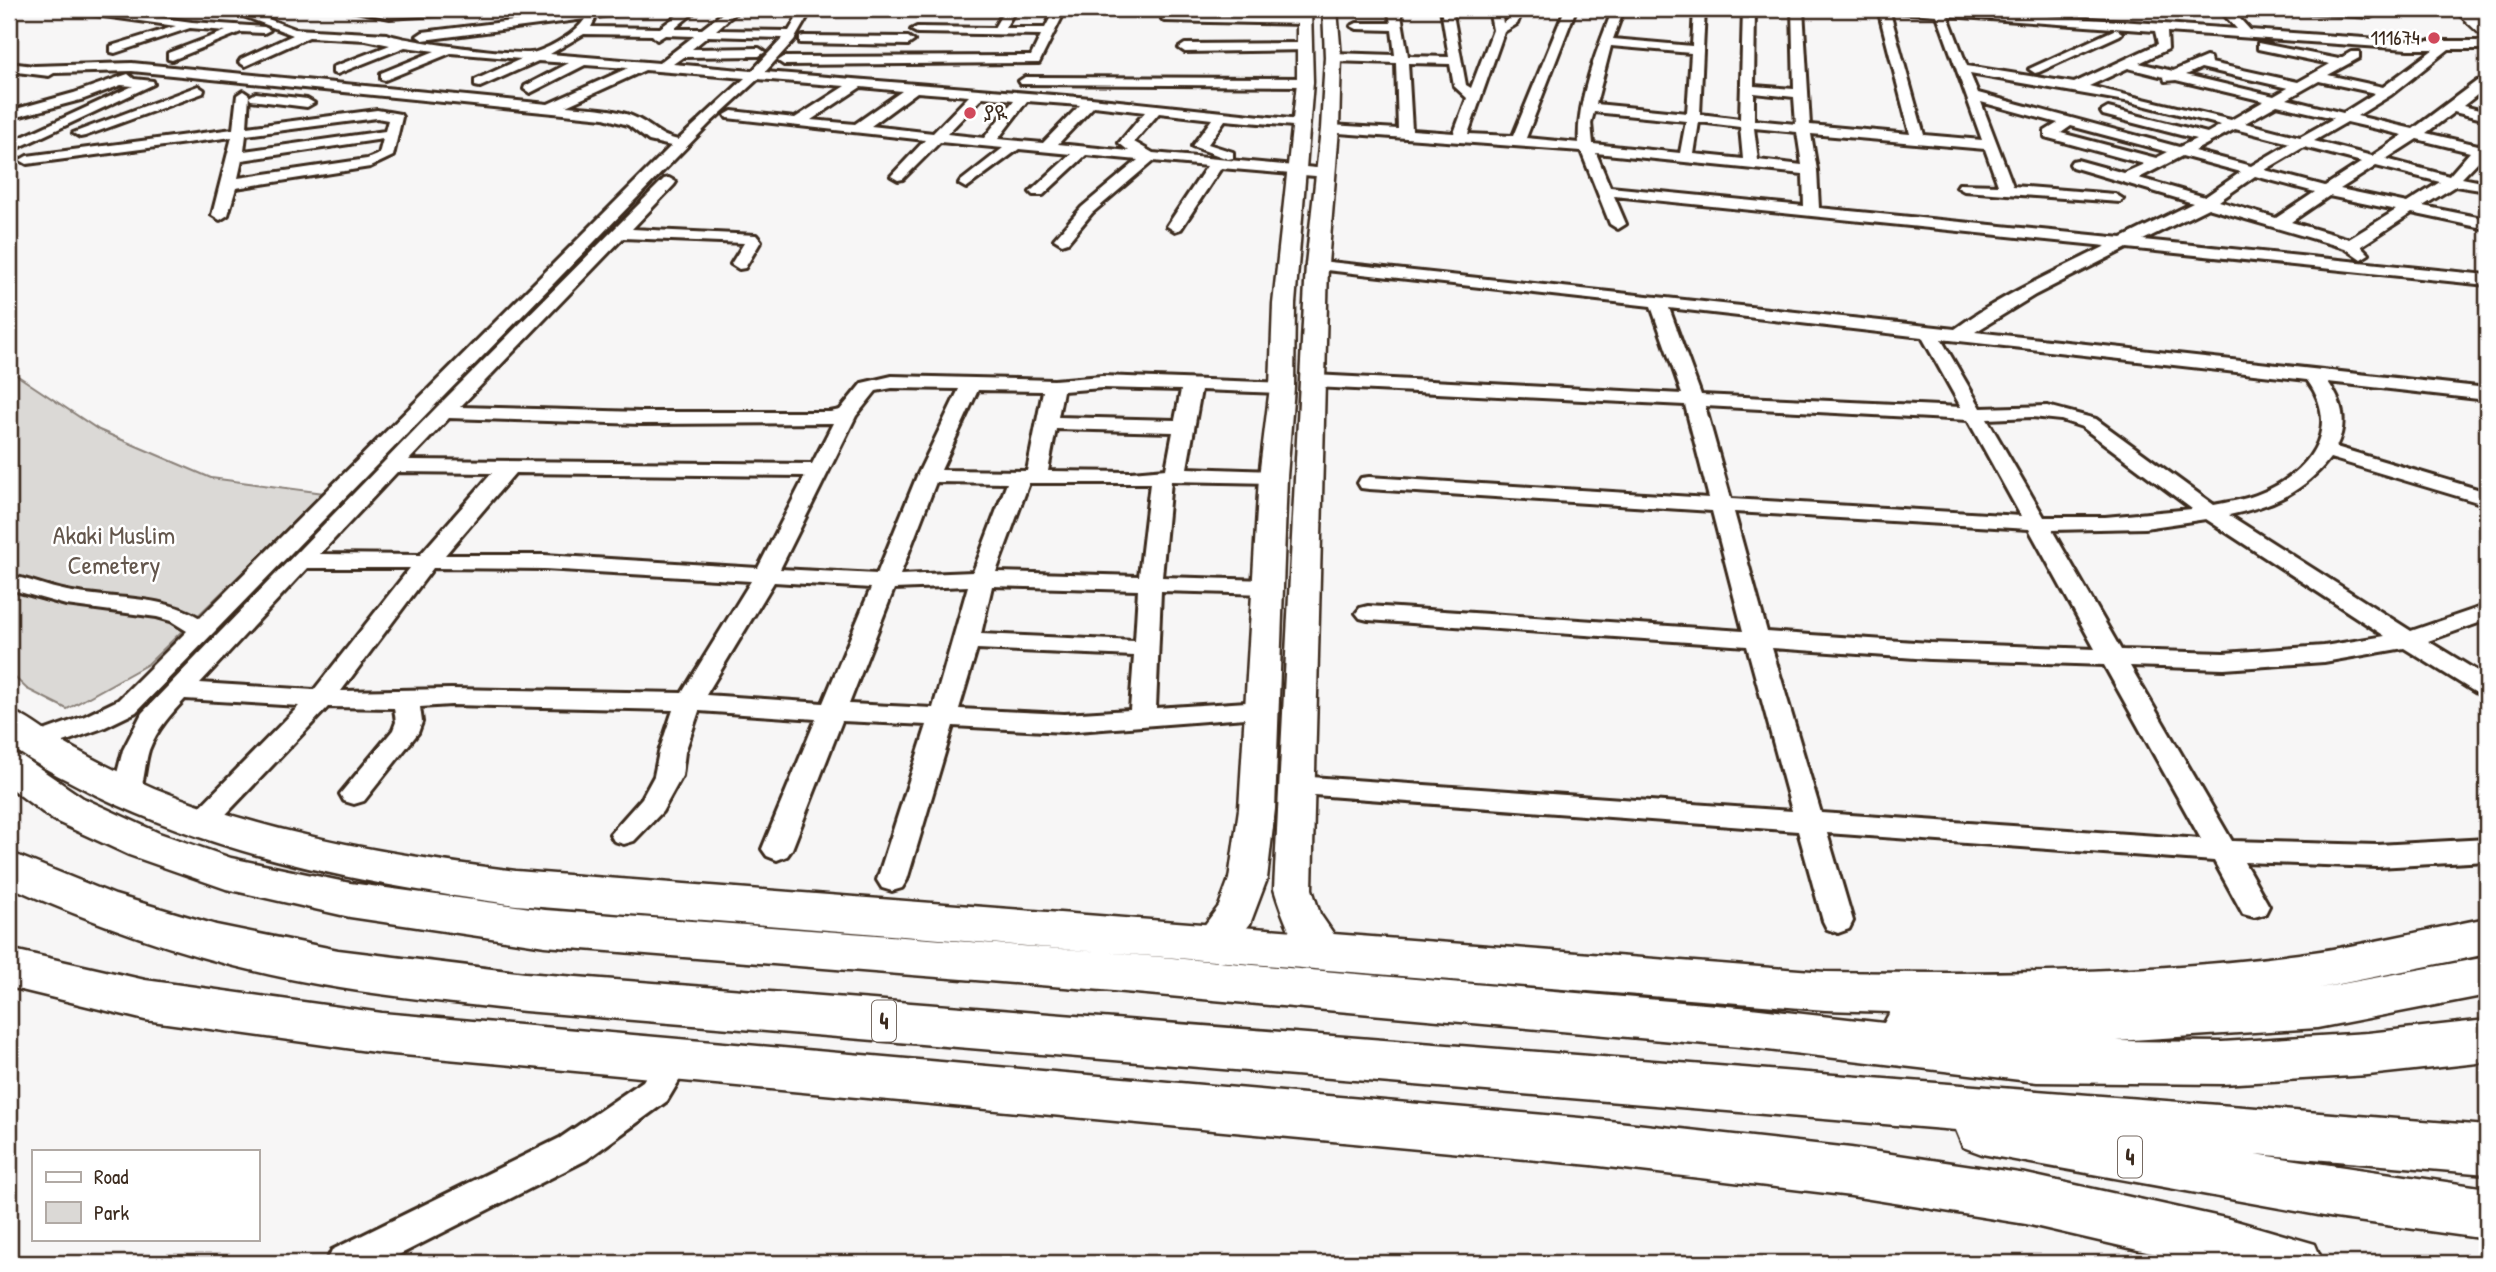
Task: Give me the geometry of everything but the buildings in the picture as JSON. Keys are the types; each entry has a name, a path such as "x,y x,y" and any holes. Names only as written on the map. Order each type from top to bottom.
{"highway":[{"path":"2461,9 2487,31"},
{"path":"17,745 201,823 280,848 397,873 502,887 1825,991 1996,994 2176,984 2299,973 2487,936"},
{"path":"17,745 68,809 144,844 226,873 350,900 545,928 1102,971 1751,1028 2037,1060 2222,1063 2368,1054 2487,1041"},
{"name":"4","path":"9,868 101,908 127,916 216,943 338,969 539,993 1774,1095 2322,1191 2487,1214"},
{"path":"9,968 145,1000 382,1033 1591,1142 1851,1172 2026,1199 2229,1245 2295,1263"},
{"path":"1751,1028 2045,1025 2290,1010 2317,1008 2487,976"},
{"path":"1774,1095 2487,1150"}],"main road":[{"path":"1326,952 1302,919 1293,889 1317,264 1327,173 1334,57 1330,9"},
{"path":"1211,943 1236,913 1248,879 1256,809 1273,477 1282,387 1283,316 1305,82 1304,26"}],"street":[{"path":"75,9 192,25 370,38 403,44 537,57 914,88 1035,60"},
{"path":"231,9 299,33"},
{"path":"352,9 390,15 482,9"},
{"path":"527,9 537,22"},
{"path":"370,38 435,35 537,22 588,12 634,9"},
{"path":"618,64 692,9"},
{"path":"662,68 734,9"},
{"path":"17,745 94,722 127,706 683,145 762,76 784,61 798,37 807,9"},
{"path":"126,793 135,751 151,719 443,412 621,233 732,115 762,76 798,37 818,24 822,9"},
{"path":"989,141 1020,96 1060,9"},
{"path":"1246,9 1269,15 1276,21"},
{"path":"1394,9 1402,59 1405,132"},
{"path":"1447,9 1460,86 1474,97"},
{"path":"1460,136 1499,30 1496,9"},
{"path":"1499,30 1513,22 1518,9"},
{"path":"1518,141 1571,9"},
{"path":"1618,9 1584,123 1586,147 1618,224"},
{"path":"1686,157 1693,118 1700,9"},
{"path":"1749,9 1747,125 1751,164"},
{"path":"1798,9 1802,61 1799,93 1810,170 1812,213"},
{"path":"1884,9 1918,140"},
{"path":"1896,9 1995,13 2054,21 2193,29 2248,38 2341,63"},
{"path":"2047,9 2054,21"},
{"path":"2127,9 2137,26"},
{"path":"2225,9 2248,38"},
{"path":"2301,9 2376,18 2408,45"},
{"path":"2309,9 2344,40"},
{"path":"1941,10 1960,69 2007,190"},
{"path":"480,83 537,57 582,30 592,21 588,12"},
{"path":"998,31 1008,13"},
{"path":"992,16 1008,13"},
{"path":"875,84 926,15"},
{"path":"2183,17 2193,29"},
{"path":"1168,19 1276,21 1304,26"},
{"path":"1240,87 1255,20"},
{"path":"114,50 192,25"},
{"path":"1185,48 1248,51 1304,26"},
{"path":"1357,26 1396,27"},
{"path":"2021,109 2164,46 2160,27"},
{"path":"914,28 1048,32"},
{"path":"172,56 243,29"},
{"path":"582,30 649,41 705,34 908,41"},
{"path":"245,62 299,33"},
{"path":"2035,69 2116,33"},
{"path":"1212,34 1248,51"},
{"path":"2248,38 2344,40 2408,45 2487,45"},
{"path":"1606,42 1699,50"},
{"path":"337,70 403,44"},
{"path":"1959,335 1983,317 2029,291 2206,203 2253,171 2303,144 2386,92 2445,46"},
{"path":"386,76 450,49"},
{"path":"681,53 759,52"},
{"path":"2075,52 2485,153"},
{"path":"2126,178 2209,138 2355,55"},
{"path":"1334,57 1456,61"},
{"path":"530,89 583,61"},
{"path":"784,61 891,61 969,76 979,93"},
{"path":"2182,92 2157,86 2203,62 2301,87"},
{"path":"34,70 109,66 618,116 633,122 654,138 683,145"},
{"path":"550,109 642,66"},
{"path":"9,67 203,91 73,136 23,162 386,114 395,117 386,156 370,163 231,184"},
{"path":"1960,69 2132,98 2372,162 2487,187"},
{"path":"9,116 155,70"},
{"path":"9,108 61,92 87,76"},
{"path":"2319,77 2386,92"},
{"path":"1025,81 1240,87 1305,82"},
{"path":"796,123 860,82"},
{"path":"2278,224 2324,190 2416,134 2482,84 2487,83"},
{"path":"9,148 160,86"},
{"path":"858,129 914,88"},
{"path":"1749,89 1799,93"},
{"path":"2085,125 2148,91"},
{"path":"898,176 933,137 979,93 1299,124"},
{"path":"220,215 231,184 241,134 237,94 307,103"},
{"path":"1970,95 2324,190 2487,225"},
{"path":"1048,146 1091,102"},
{"path":"2232,105 2257,111"},
{"path":"1588,107 1747,125 1989,145"},
{"path":"2453,108 2487,116"},
{"path":"1150,157 1126,142 1155,109"},
{"path":"2108,112 2209,138"},
{"path":"732,115 933,137 1327,173"},
{"path":"1221,116 1199,146 1247,160 1261,168"},
{"path":"2068,122 2050,134 2157,163"},
{"path":"1330,129 1460,136 1810,170"},
{"path":"237,156 391,134"},
{"path":"967,184 1017,144"},
{"path":"1038,192 1083,150"},
{"path":"2351,245 2452,181 2467,162 2485,153"},
{"path":"1062,239 1087,210 1150,157"},
{"path":"1175,226 1216,164"},
{"path":"2077,164 2351,245 2377,268"},
{"path":"1964,187 2115,199"},
{"path":"1606,191 2487,280"},
{"path":"621,233 750,238 752,241 739,264"},
{"path":"1317,264 2487,394"},
{"path":"1658,302 1693,398 1757,639 1838,921"},
{"path":"1928,332 2254,906"},
{"path":"1370,483 1722,506 2037,522 2158,521 2211,513 2265,500 2288,487 2326,450 2334,412 2329,396 2313,375"},
{"path":"1314,380 1974,414 2040,411 2072,416 2089,423 2211,513 2487,688"},
{"path":"624,834 652,805 668,776 672,752 689,702 768,573 847,415 869,387 892,382 1054,386 1102,382 1282,387"},
{"path":"777,849 929,476 971,384"},
{"path":"1143,716 1150,582 1168,475 1184,426 1192,385"},
{"path":"892,880 967,641 982,579 1048,424 1054,386"},
{"path":"443,412 716,419 830,418 847,415"},
{"path":"1048,424 1184,426"},
{"path":"2326,450 2487,499"},
{"path":"391,466 820,470"},
{"path":"201,823 321,698 428,560 509,467"},
{"path":"929,476 1273,477"},
{"path":"301,561 428,560 768,573 887,582 982,579 1268,587"},
{"path":"9,582 66,598 160,610 180,616 203,631"},
{"path":"1368,613 1930,651 2224,661 2324,654 2408,640 2487,612"},
{"path":"967,641 1145,649"},
{"path":"178,690 406,700 451,697 689,702 1064,723 1262,709"},
{"path":"354,794 405,733 409,722 406,700"},
{"path":"1297,786 2222,851 2377,856 2487,850"},
{"path":"345,1263 573,1149 655,1091 675,1059"}],"green space":[{"name":"Akaki Muslim Cemetery","path":"9,370 99,430 211,478 324,493 148,664 67,709 27,689 9,672"}],"place":[{"name":"111674","path":"2434,38"},
{"name":"ያዪ","path":"970,113"}]}
